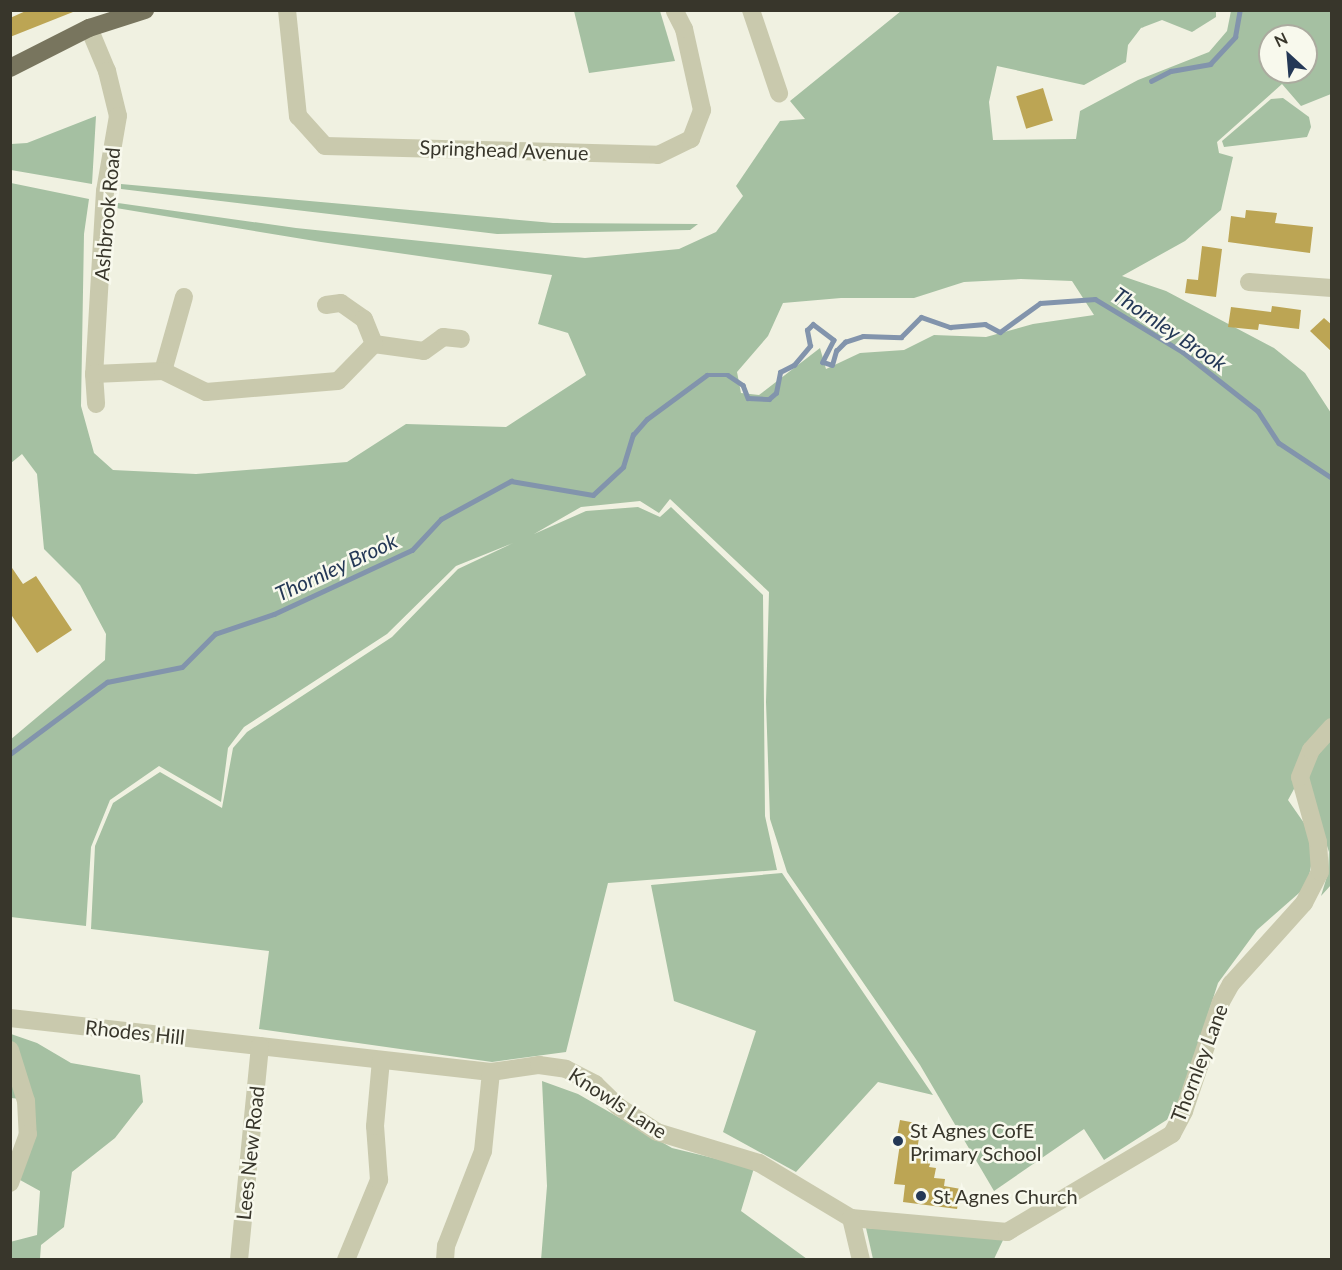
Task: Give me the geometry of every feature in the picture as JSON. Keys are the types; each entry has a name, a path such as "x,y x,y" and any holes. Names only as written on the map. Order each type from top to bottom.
{"main road":[{"path":"10,68 89,28 144,10"}],"street":[{"name":"Springhead Avenue","path":"287,10 298,116 325,146 658,155 691,139 702,110 684,29 675,10"},
{"path":"751,10 779,93"},
{"name":"Ashbrook Road","path":"89,28 107,70 117,116 105,191 94,374 96,404"},
{"path":"1249,282 1332,288"},
{"path":"163,371 184,297"},
{"path":"326,305 340,303 364,319 374,344"},
{"path":"374,344 424,351 443,337 461,339"},
{"path":"94,374 163,371 206,392 338,381 374,344"},
{"name":"Thornley Lane","path":"851,1218 1006,1232 1172,1134 1184,1111 1221,1002 1231,984 1304,903 1320,872 1318,842 1300,777 1311,750 1332,727"},
{"name":"Rhodes Hill","path":"10,1018 260,1046"},
{"name":"Knowls Lane","path":"260,1046 491,1072 539,1065 566,1069 595,1084 619,1107 657,1132 750,1159 851,1218"},
{"name":"Lees New Road","path":"239,1260 260,1046"},
{"path":"10,1050 26,1101 28,1134 10,1182"},
{"path":"345,1260 379,1180 375,1126 381,1060"},
{"path":"445,1260 446,1246 483,1151 491,1072"},
{"path":"851,1218 861,1260"}],"green space":[{"path":"574,11 660,11 675,61 589,73"},
{"path":"901,11 1216,11 1216,17 1192,32 1162,20 1141,28 1128,45 1126,62 1084,85 997,66 989,102 993,140 1076,139 1080,111 1138,80 1209,52 1227,31 1231,11 1331,11 1331,94 1301,106 1282,84 1217,142 1219,153 1233,157 1221,210 1185,241 1122,276 1166,291 1274,348 1305,373 1331,413 1332,719 1288,800 1304,823 1314,851 1307,886 1257,930 1218,983 1176,1114 1104,1160 1084,1129 994,1191 920,1065 787,872 770,819 766,702 769,592 670,499 659,513 640,501 581,507 534,534 586,511 638,507 660,517 671,507 763,595 765,816 777,870 608,883 566,1052 492,1062 259,1029 269,951 91,929 95,846 113,803 160,772 222,808 233,748 247,732 392,637 458,569 513,543 456,566 387,634 244,727 228,748 221,802 159,766 110,800 91,847 86,926 11,917 10,740 105,660 106,634 80,585 44,549 37,474 22,454 11,463 11,183 89,199 84,234 81,406 94,453 113,470 196,474 347,462 406,424 506,427 586,375 568,333 538,324 552,275 321,242 116,208 118,203 296,228 585,258 679,249 716,232 743,196 736,186 780,121 805,119 790,101","holes":["1021,279 1072,281 1094,315 1033,324 986,337 934,335 904,350 860,353 826,369 820,348 759,395 741,393 737,372 768,336 783,303 841,298 914,298 964,282"]},
{"path":"1283,98 1309,117 1311,127 1307,137 1224,147 1222,141 1271,99"},
{"path":"96,116 92,184 11,170 11,144 27,143"},
{"path":"121,184 553,223 698,224 690,230 497,234 121,189"},
{"path":"1331,736 1331,885 1321,896 1328,873 1329,852 1306,782 1310,763"},
{"path":"782,873 933,1095 878,1082 796,1172 723,1132 756,1031 674,1001 651,885"},
{"path":"11,1034 37,1043 71,1063 140,1075 143,1102 115,1138 72,1172 64,1227 41,1245 40,1259 11,1259 10,1242 37,1235 40,1191 11,1175 20,1140 21,1099 11,1098"},
{"path":"542,1081 578,1094 672,1148 754,1168 741,1211 807,1259 541,1260 547,1186"},
{"path":"866,1228 1004,1238 994,1259 873,1259"}],"building":[{"path":"28,10 72,10 73,12 10,37 10,18"},
{"path":"1043,88 1053,121 1026,129 1016,96"},
{"path":"1246,210 1277,213 1275,223 1313,227 1310,253 1228,242 1231,216 1245,218"},
{"path":"1202,246 1222,249 1216,297 1185,293 1187,279 1198,280"},
{"path":"1272,306 1301,310 1299,329 1259,324 1258,330 1228,327 1231,307 1271,312"},
{"path":"1324,318 1332,325 1332,352 1310,331"},
{"path":"10,565 23,584 36,576 72,630 37,653 10,613"},
{"path":"900,1120 921,1124 916,1158 931,1161 929,1167 936,1168 934,1178 945,1179 944,1186 961,1189 957,1209 903,1202 905,1185 894,1184 901,1137 897,1136"}],"waterway":[{"path":"1151,81 1171,71 1210,64 1235,37 1240,10"},
{"name":"Thornley Brook","path":"10,754 107,682 182,667 215,634 274,614 412,550 441,519 511,481 593,495 623,467 633,435 647,419 707,375 728,375 743,385 748,398 769,399 776,393 780,372 794,365 810,346 807,330 813,324 834,340 823,362 832,365 836,351 845,342 863,336 901,337 921,317 950,327 985,324 1000,332 1040,303 1095,299 1183,352 1258,411 1279,443 1332,478"}],"place":[{"name":"St Agnes CofE Primary School","path":"898,1141"},
{"name":"St Agnes Church","path":"921,1196"}]}
